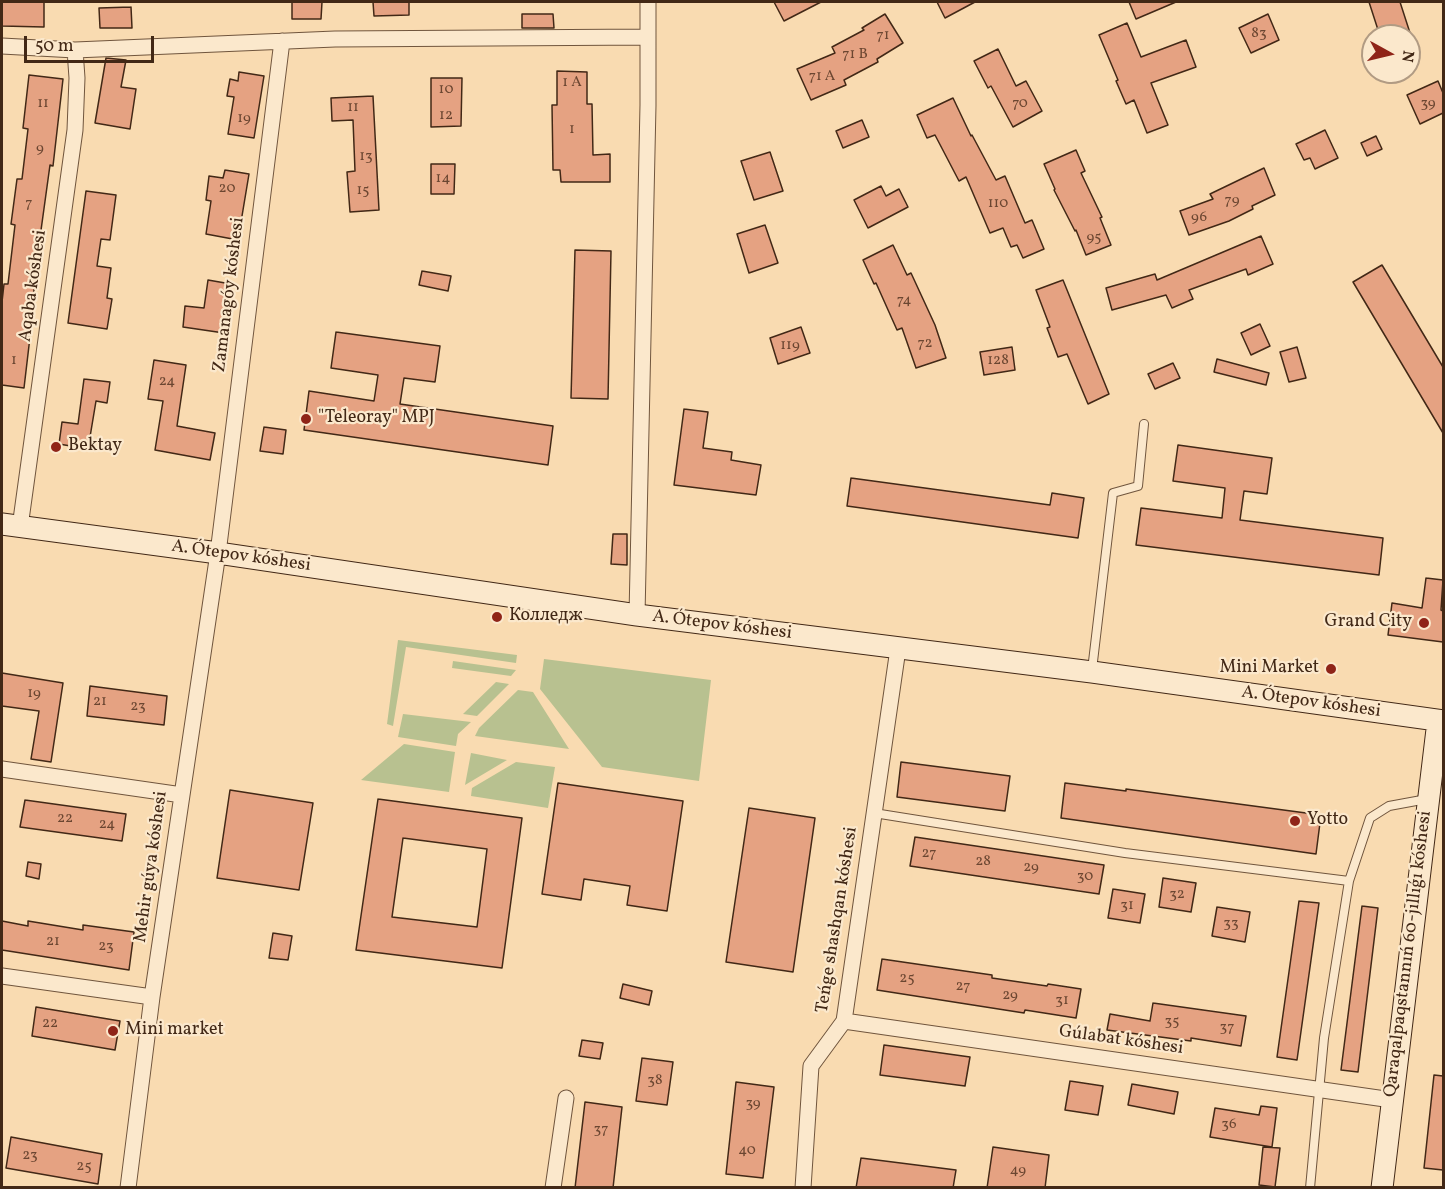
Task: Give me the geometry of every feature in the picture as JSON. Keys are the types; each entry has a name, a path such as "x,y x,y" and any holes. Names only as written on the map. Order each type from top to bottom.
{"main road":[{"name":"A. Ótepov kóshesi","path":"11,526 218,553 637,615 1092,672 1441,721"},
{"name":"Qaraqalpaqstannıń 60-jıllıǵı kóshesi","path":"1382,1188 1428,798 1441,721"}],"street":[{"path":"637,615 648,2"},
{"path":"2,46 75,50 282,40 648,38"},
{"name":"Zamanagóy kóshesi","path":"218,553 282,40"},
{"name":"Aqaba kóshesi","path":"11,526 75,130 77,78 75,50"},
{"name":"Mehir gúyа kóshesi","path":"129,1188 152,997 218,553"},
{"name":"Teńge shashqan kóshesi","path":"802,1188 811,1066 844,1021 898,649"},
{"path":"2,769 182,795"},
{"path":"2,976 152,997"},
{"name":"Gúlabat kóshesi","path":"844,1021 1392,1100"},
{"path":"553,1188 566,1098"}],"lane":[{"path":"1092,672 1113,493 1137,486 1144,424"},
{"path":"1310,1188 1324,1038 1349,880 1370,818 1389,806 1428,798"},
{"path":"874,813 1125,853 1349,880"}],"green space":[{"path":"398,640 517,655 516,663 406,647 393,726 387,724"},
{"path":"544,659 711,680 699,781 602,767 540,689"},
{"path":"453,661 516,670 511,676 452,668"},
{"path":"496,682 509,684 477,716 463,714"},
{"path":"518,690 533,692 569,749 475,736 479,728"},
{"path":"403,714 471,722 458,734 456,746 398,737"},
{"path":"404,744 455,752 449,792 361,780"},
{"path":"471,753 507,760 465,785"},
{"path":"516,762 555,767 548,808 471,796 472,788"}],"building":[{"path":"2,2 44,2 44,27 2,26"},
{"path":"292,2 322,2 321,19 292,19"},
{"path":"373,2 409,2 409,15 374,16"},
{"path":"774,2 821,2 784,21"},
{"path":"937,2 975,2 945,18"},
{"path":"1129,2 1176,2 1136,19"},
{"path":"1369,2 1400,2 1407,24 1376,24"},
{"path":"131,7 132,28 100,28 99,8"},
{"path":"522,14 553,14 554,28 522,28"},
{"path":"885,14 903,43 877,59 878,62 844,80 846,85 811,100 797,69 835,53 832,47 864,30 862,28"},
{"path":"1268,14 1279,40 1251,53 1239,28"},
{"path":"1127,23 1141,57 1186,40 1196,67 1151,83 1168,125 1147,133 1134,100 1126,104 1099,35"},
{"path":"998,49 1016,86 1026,81 1042,111 1013,127 991,86 988,88 974,61"},
{"path":"106,58 126,60 121,87 136,89 130,129 95,123"},
{"path":"557,71 587,72 587,104 592,104 593,155 610,154 610,182 561,182 560,170 553,170 552,105 557,105"},
{"path":"239,72 264,76 254,138 228,134 234,97 227,96 230,79 238,81"},
{"path":"29,75 63,79 53,166 50,165 38,252 41,253 28,337 30,337 24,388 2,385 2,302 4,284 8,284 15,225 11,224 17,179 22,179 28,129 23,128"},
{"path":"431,78 462,78 461,126 431,127"},
{"path":"1438,81 1443,93 1443,113 1420,124 1407,95"},
{"path":"373,96 379,210 350,212 347,172 355,171 353,120 332,121 331,98"},
{"path":"953,98 996,180 1005,176 1025,223 1032,220 1044,249 1023,258 1017,245 1011,247 1003,228 990,233 966,177 959,181 935,135 927,138 917,115"},
{"path":"862,120 869,137 843,148 836,131"},
{"path":"1325,130 1338,158 1315,169 1310,158 1304,160 1296,144"},
{"path":"1376,136 1382,149 1367,156 1361,143"},
{"path":"1076,150 1085,171 1081,173 1102,217 1100,218 1111,245 1086,255 1076,230 1054,190 1044,164"},
{"path":"770,152 783,191 754,200 741,161"},
{"path":"431,164 455,164 454,194 431,194"},
{"path":"1264,168 1275,195 1229,221 1189,235 1180,211 1213,199 1210,194"},
{"path":"225,170 249,174 238,240 206,234 211,201 206,200 209,176 223,178"},
{"path":"881,186 886,196 899,189 908,207 868,228 854,200"},
{"path":"86,191 116,195 110,240 101,239 97,266 111,268 107,298 112,299 107,329 68,323"},
{"path":"765,225 778,263 749,273 737,234"},
{"path":"1261,236 1273,264 1248,275 1246,269 1189,290 1193,299 1172,308 1166,295 1112,310 1106,288 1155,274 1157,280"},
{"path":"893,245 907,275 911,273 935,325 946,358 916,368 902,328 897,330 863,260"},
{"path":"575,250 611,251 608,399 571,398"},
{"path":"1382,265 1443,367 1443,433 1353,282"},
{"path":"422,271 451,276 448,291 419,285"},
{"path":"208,280 231,284 224,333 183,327 185,306 204,308"},
{"path":"1063,280 1109,394 1088,404 1067,354 1058,357 1036,290"},
{"path":"1260,324 1270,346 1251,355 1241,333"},
{"path":"801,327 810,353 778,364 770,338"},
{"path":"336,332 440,346 435,382 404,378 400,404 553,426 548,465 304,430 309,391 374,401 378,375 331,368"},
{"path":"1012,347 1015,370 984,375 980,352"},
{"path":"1297,347 1306,378 1289,382 1280,352"},
{"path":"1217,359 1269,373 1266,385 1214,372"},
{"path":"154,360 186,365 177,426 215,433 210,460 155,450 163,401 148,399"},
{"path":"1173,363 1180,378 1155,389 1148,374"},
{"path":"84,379 110,382 107,403 96,401 88,449 59,444 62,422 78,424"},
{"path":"684,409 708,412 703,448 732,452 731,460 761,465 756,495 674,485"},
{"path":"264,427 286,430 283,454 260,451"},
{"path":"1178,445 1272,458 1267,494 1244,491 1240,520 1383,538 1379,575 1136,545 1141,508 1222,518 1225,488 1173,481"},
{"path":"851,478 1050,505 1052,493 1084,498 1078,538 847,506"},
{"path":"613,534 627,534 627,565 611,564"},
{"path":"1426,578 1443,580 1441,610 1443,611 1443,642 1388,635 1392,603 1422,608"},
{"path":"2,673 63,683 51,762 31,759 39,711 2,706"},
{"path":"90,686 167,696 164,725 87,716"},
{"path":"901,762 1010,776 1005,811 897,797"},
{"path":"558,783 683,801 667,911 627,905 630,886 584,879 581,900 542,894"},
{"path":"1065,783 1321,815 1316,854 1061,818"},
{"path":"230,790 313,803 299,890 217,878"},
{"path":"378,799 522,818 502,968 356,950","holes":["403,838 487,849 477,927 392,917"]},
{"path":"25,800 126,814 122,841 20,827"},
{"path":"749,808 815,818 793,972 726,962"},
{"path":"915,837 1104,865 1099,894 910,866"},
{"path":"28,862 41,864 39,879 26,876"},
{"path":"1163,878 1196,883 1191,912 1159,907"},
{"path":"1113,889 1145,894 1140,923 1108,918"},
{"path":"1299,901 1319,903 1297,1060 1277,1057"},
{"path":"1362,906 1378,908 1358,1072 1341,1070"},
{"path":"1217,907 1250,912 1245,942 1212,936"},
{"path":"2,921 28,926 28,921 83,930 83,925 134,932 129,970 2,950"},
{"path":"273,933 292,936 288,960 269,958"},
{"path":"882,959 992,975 992,978 1081,989 1076,1018 1025,1010 1024,1013 877,990"},
{"path":"623,984 652,991 649,1005 620,998"},
{"path":"1153,1003 1246,1016 1241,1046 1191,1038 1191,1041 1107,1030 1110,1014 1150,1021"},
{"path":"36,1007 120,1021 115,1050 32,1036"},
{"path":"582,1040 603,1043 600,1059 579,1056"},
{"path":"884,1045 970,1057 965,1086 880,1075"},
{"path":"642,1058 673,1062 667,1105 636,1101"},
{"path":"1434,1075 1443,1076 1443,1170 1424,1168"},
{"path":"1070,1081 1103,1086 1098,1115 1065,1110"},
{"path":"736,1082 774,1087 763,1178 726,1174"},
{"path":"1132,1084 1178,1092 1174,1114 1128,1105"},
{"path":"585,1102 622,1107 613,1188 575,1188"},
{"path":"1261,1106 1277,1108 1272,1147 1210,1137 1215,1108 1259,1115"},
{"path":"11,1137 102,1154 98,1184 6,1168"},
{"path":"993,1147 1049,1155 1045,1188 987,1188"},
{"path":"1263,1147 1280,1148 1275,1187 1259,1185"},
{"path":"861,1158 956,1170 953,1188 856,1188"}],"place":[{"name":"\"Teleoray\" MPJ","path":"306,419"},
{"name":"Bektay","path":"56,447"},
{"name":"Колледж","path":"497,617"},
{"name":"Grand City","path":"1424,623"},
{"name":"Mini Market","path":"1331,669"},
{"name":"Yotto","path":"1295,821"},
{"name":"Mini market","path":"113,1031"}]}
